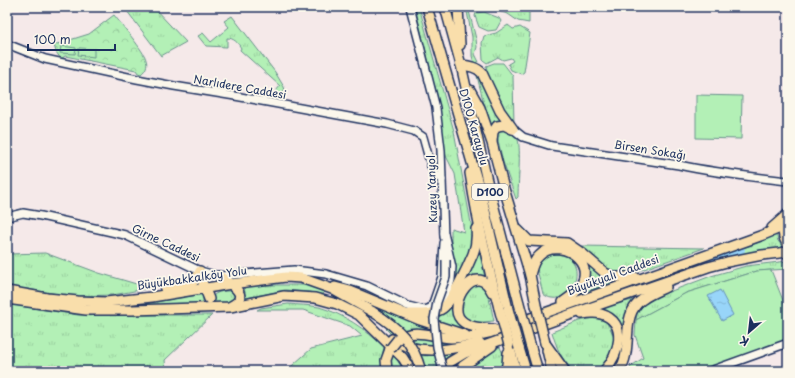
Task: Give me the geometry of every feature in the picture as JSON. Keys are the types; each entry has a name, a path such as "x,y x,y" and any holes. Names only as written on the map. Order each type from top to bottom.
{"highway":[{"name":"D100 Karayolu","path":"428,7 480,194 504,309 526,371"},
{"name":"D100 Karayolu","path":"445,7 465,80 487,181 538,371"},
{"path":"458,7 461,65 479,69 500,111 513,129"},
{"path":"465,80 480,108 492,143 530,275 552,371"},
{"path":"492,143 492,132 497,126 504,125 513,129"},
{"path":"406,314 431,313 444,307 448,303 467,266 476,244 477,232 475,207 465,136"},
{"path":"475,207 488,268 504,309 505,343 508,362 505,371"},
{"path":"763,236 788,214"},
{"path":"786,223 783,236 788,245"},
{"name":"Büyükyalı Caddesi","path":"388,371 386,360 390,349 398,339 407,334 414,333 452,338 485,334 645,276 763,236 786,223"},
{"path":"517,229 529,241 567,243 583,254 604,273 614,277 630,278 645,276"},
{"path":"530,275 537,257 543,252 549,250 562,249 575,255 580,260 584,268 585,275 583,283 578,291 572,296 549,311"},
{"name":"Büyükyalı Caddesi","path":"505,343 569,315 727,262 788,252"},
{"path":"200,271 209,287 209,299 218,308"},
{"path":"128,299 192,283 200,271"},
{"path":"619,371 622,368 626,354 628,321 632,310 643,299 692,274"},
{"path":"219,276 236,287 240,296 236,304 230,307"},
{"name":"Büyükbakkalköy Yolu","path":"7,291 47,298 106,302 152,297 209,287 286,277 301,278 314,281 332,289 391,323 406,338 412,347 421,371"},
{"path":"500,329 476,327 466,323 458,315 456,307 459,297 465,287 471,282 482,280 504,309"},
{"path":"314,281 350,291 428,323 471,336"},
{"path":"7,299 86,310 218,308 294,296 325,300 347,309 359,315 400,345 417,349 439,350 505,343"},
{"path":"569,315 603,314 617,326 619,337 616,351 611,364 604,371"},
{"path":"359,315 403,358 411,371"},
{"path":"443,371 455,358 465,353 505,343"},
{"path":"459,371 463,366 505,343"},
{"path":"505,343 516,371"},
{"path":"545,343 565,371"}],"street":[{"name":"Kuzey Yanyol","path":"410,7 436,108 441,150 446,277 434,319 437,347 443,371"},
{"name":"Narlıdere Caddesi","path":"7,44 45,59 174,86 380,123 414,131 423,137 431,166 436,175 442,180"},
{"name":"Birsen Sokağı","path":"513,129 523,137 552,146 679,165 753,178 788,181"},
{"name":"Girne Caddesi","path":"7,217 23,213 125,236 200,271 219,276 286,271 326,274 367,286 415,308 424,310 439,306 444,301 451,280 452,267 444,233"},
{"path":"710,371 788,343"}],"green space":[{"path":"131,7 153,7 186,42 161,56 127,11"},
{"path":"415,7 419,7 454,131 473,234 471,249 451,290 456,275 451,250 451,228 464,232 455,174 445,154 440,110"},
{"path":"466,7 468,7 476,39 477,47 475,54 479,62 474,63 472,56 472,37"},
{"path":"485,7 529,7 529,23 518,21 508,14"},
{"path":"484,12 499,18 501,21 496,30 488,31 479,27 475,16 476,13"},
{"path":"114,15 145,56 147,66 141,74 136,70 65,56 61,59 56,52 54,45 89,34"},
{"path":"232,16 275,72 284,87 285,90 279,97 272,96 280,86 240,50 241,48 236,41 227,38 227,47 206,46 198,36 203,33 211,42 229,27 224,21"},
{"path":"508,25 513,29 520,27 530,33 524,72 521,74 511,70 508,64 513,61 511,58 503,60 498,57 487,63 483,60 482,43 484,36 496,33"},
{"path":"61,46 76,48 75,54 60,53"},
{"path":"79,48 94,49 94,57 78,55"},
{"path":"494,63 503,63 513,76 514,126 492,91 486,66"},
{"path":"478,75 505,121 490,128 477,76"},
{"path":"696,95 742,96 741,139 696,138"},
{"path":"500,130 505,130 515,135 519,144 518,197 516,199 503,162 497,136"},
{"path":"776,233 778,241 786,250 712,262 710,260 762,241"},
{"path":"478,244 485,278 478,277 459,287"},
{"path":"581,246 704,248 630,274 611,273"},
{"path":"45,253 99,273 150,288 113,295 71,296 7,286 7,254"},
{"path":"555,254 566,256 573,262 576,269 576,278 573,286 567,293 560,297 551,298 543,294 536,265 539,258"},
{"path":"580,255 605,278 617,281 579,294 584,286"},
{"path":"788,261 788,269 757,271 686,293 636,320 637,314 643,305 653,298 711,276 746,266"},
{"path":"771,270 788,313 788,339 704,371 632,371 630,367 643,358 635,335 636,320 686,293 757,271"},
{"path":"474,283 485,288 489,298 494,321 473,323 464,320 461,303 463,296"},
{"path":"266,285 309,285 325,290 323,295 285,290 246,298 244,287"},
{"path":"231,291 234,294 234,298 231,302 217,303 213,301 213,296 217,293"},
{"path":"203,294 203,303 125,307"},
{"path":"633,300 624,318 623,330 613,316 599,308"},
{"path":"7,304 78,315 212,315 165,360 166,371 7,371"},
{"path":"288,304 319,307 346,318 362,328 384,347 382,357 384,371 286,371 311,349 362,336 350,326 303,310 257,310 261,308"},
{"path":"452,305 453,315 480,332 464,331 421,318 440,315"},
{"path":"377,307 443,333 421,329 408,329 393,336 386,329 394,321 376,310"},
{"path":"594,318 605,320 613,334 614,346 610,358 602,371 574,371 560,353 552,332 579,321"},
{"path":"417,338 458,342 420,347 403,342"},
{"path":"500,347 506,361 501,371 464,371 486,353"},
{"path":"460,351 446,359 437,371 415,371 407,352 446,353"},
{"path":"394,355 404,371 391,371 391,359"}],"water":[{"path":"720,290 733,315 722,321 708,296"}],"waterway":[{"path":"628,288 742,250"}]}
